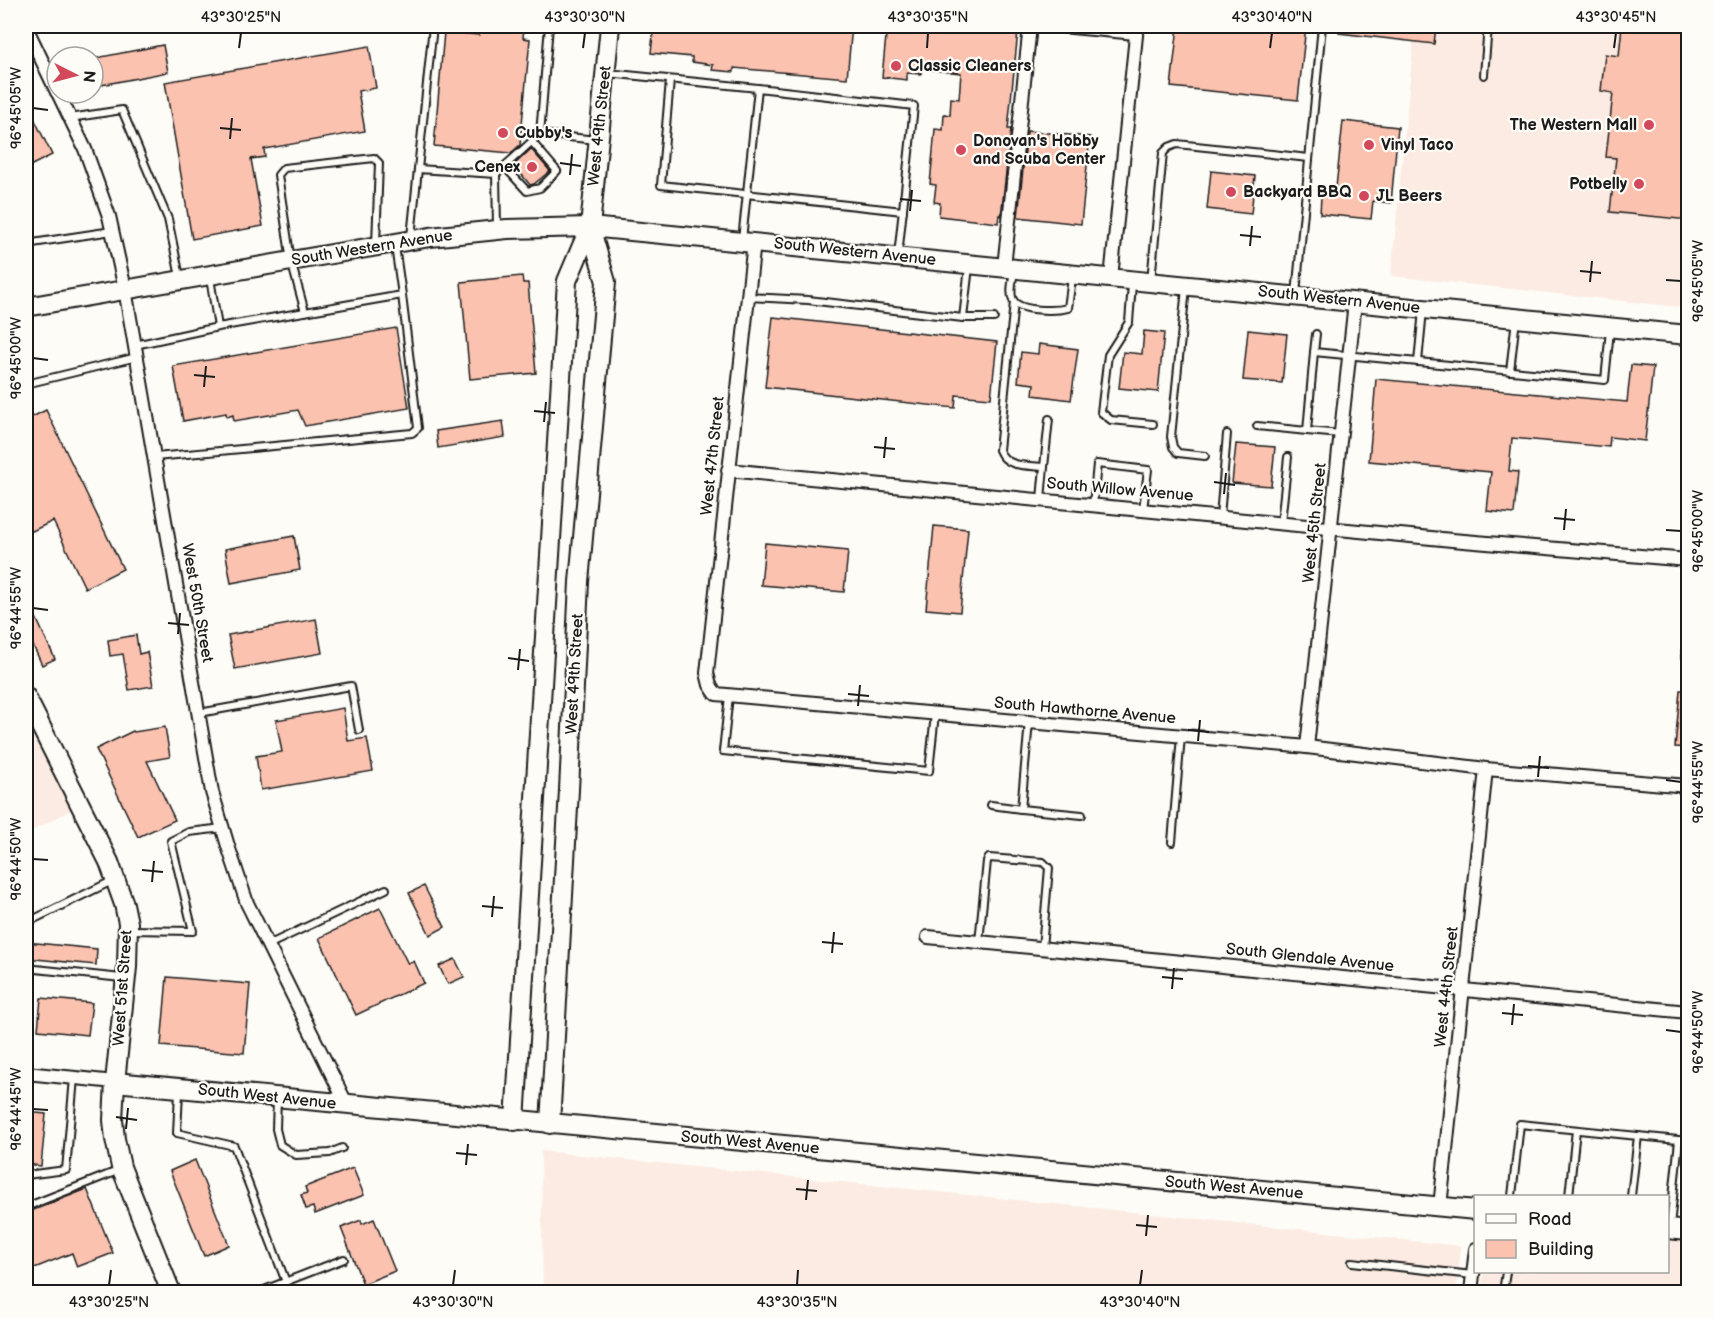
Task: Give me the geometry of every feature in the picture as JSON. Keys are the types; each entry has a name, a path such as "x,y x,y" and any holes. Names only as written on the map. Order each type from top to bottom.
{"street":[{"name":"West 49th Street","path":"515,1120 567,281 590,227 610,26"},
{"path":"1009,268 1030,26"},
{"path":"1061,26 1136,29 1111,278"},
{"name":"West 50th Street","path":"27,33 45,68"},
{"name":"West 50th Street","path":"63,105 85,150 109,216 125,289 213,792 223,828 247,903 347,1105"},
{"name":"West 49th Street","path":"550,1124 570,790 579,582 606,282 590,227"},
{"name":"South Western Avenue","path":"26,307 403,242 497,230 590,227 1689,335"},
{"name":"West 47th Street","path":"729,696 716,694 706,673 747,297 748,242"},
{"name":"West 45th Street","path":"1307,747 1355,302"},
{"name":"South Willow Avenue","path":"728,470 1689,560"},
{"name":"South Hawthorne Avenue","path":"729,696 1307,747 1486,770 1689,786"},
{"name":"West 51st Street","path":"26,698 116,879 124,904 128,930 126,978 113,1120 122,1169 171,1293"},
{"name":"West 44th Street","path":"1440,1207 1486,770"},
{"name":"South Glendale Avenue","path":"928,937 1689,1012"},
{"name":"South West Avenue","path":"26,1073 1474,1210"},
{"path":"1669,1229 1689,1231"},
{"path":"1471,1293 1474,1266"}],"lane":[{"path":"155,457 412,433 418,428 402,295 403,242 418,169 432,26"},
{"path":"418,169 496,174 540,134 549,26"},
{"path":"1296,295 1322,26"},
{"path":"1484,75 1488,26"},
{"path":"606,73 914,106 898,257"},
{"path":"670,80 661,185 903,211"},
{"path":"748,242 747,193 758,88"},
{"path":"69,118 122,110 168,219 180,280"},
{"path":"540,134 599,141"},
{"path":"505,167 521,179 527,191 540,188 557,171 545,160 532,142"},
{"path":"1153,423 1111,420 1101,412 1108,355 1129,321 1142,281 1163,153 1169,147 1177,144 1309,158"},
{"path":"306,312 291,261 278,175 284,168 374,158 379,163 376,246"},
{"path":"496,174 497,230"},
{"path":"26,244 112,231"},
{"path":"963,318 969,264"},
{"path":"1009,268 1011,294 1014,302 999,450 1002,458 1010,463 1044,467"},
{"path":"1014,302 1022,307 1056,310 1068,308 1073,274"},
{"path":"210,275 218,327"},
{"path":"1186,285 1171,437 1173,447 1178,453 1205,456"},
{"path":"26,384 218,327 402,295"},
{"path":"747,297 808,300 963,318 994,318"},
{"path":"1418,362 1423,309"},
{"path":"1510,371 1516,318"},
{"path":"1314,352 1605,380 1610,327"},
{"path":"1307,431 1316,334"},
{"path":"1041,500 1049,419"},
{"path":"1257,426 1341,434"},
{"path":"1220,517 1227,434"},
{"path":"1281,523 1288,458"},
{"path":"1093,505 1097,464 1148,470 1143,509"},
{"path":"1689,627 1686,657 1689,657"},
{"path":"199,713 351,686 358,730"},
{"path":"729,696 723,751 929,771 935,714"},
{"path":"1021,809 1029,723"},
{"path":"1172,842 1180,736"},
{"path":"991,805 1082,815"},
{"path":"128,930 193,931 171,841 189,832 223,828"},
{"path":"979,942 989,858 1043,862 1049,868 1042,948"},
{"path":"26,923 116,879"},
{"path":"268,945 386,889"},
{"path":"26,968 126,978"},
{"path":"26,1175 66,1170 74,1077"},
{"path":"179,1088 177,1133 234,1146 286,1282"},
{"path":"277,1098 276,1129 280,1145 296,1155 330,1153 342,1148"},
{"path":"1512,1195 1520,1124 1689,1141"},
{"path":"1569,1195 1576,1130"},
{"path":"1631,1195 1638,1136"},
{"path":"1669,1229 1679,1140"},
{"path":"26,1207 122,1169"},
{"path":"259,1293 344,1259"},
{"path":"1352,1262 1473,1275"},
{"path":"1503,1293 1506,1273"}],"shaded area":[{"path":"1415,26 1688,26 1688,308 1391,276"},
{"path":"26,671 86,802 26,834"},
{"path":"541,1151 1461,1246 1456,1292 543,1292"},
{"path":"1669,1237 1688,1239 1688,1292 1481,1292 1483,1273 1669,1273"}],"building":[{"path":"480,26 524,26 523,38 530,39 520,145 511,153 434,146 444,32 479,35"},
{"path":"654,26 852,26 847,78 734,68 734,72 712,70 713,65 692,62 692,57 651,53"},
{"path":"887,26 967,26 1018,31 1008,129 1011,129 1001,216 999,215 998,223 939,216 940,203 934,202 936,185 930,184 935,129 943,130 944,114 950,115 951,98 959,99 961,73 922,69 921,74 907,73 907,80 882,77"},
{"path":"1178,26 1306,26 1298,100 1171,87"},
{"path":"1340,26 1436,26 1434,44 1339,33"},
{"name":"The Western Mall","path":"1622,26 1689,26 1689,220 1610,212 1616,158 1606,157 1613,93 1601,91 1605,54 1619,56"},
{"path":"163,45 168,72 105,84 105,56"},
{"path":"369,46 376,88 358,91 365,131 264,149 265,157 251,159 263,226 192,239 165,82"},
{"path":"26,102 52,155 26,168"},
{"path":"1343,121 1398,127 1391,203 1373,201 1371,219 1320,214 1321,196 1335,197"},
{"path":"1027,131 1090,137 1081,224 1018,217"},
{"name":"Cenex","path":"531,149 550,171 530,185 514,165"},
{"name":"Backyard BBQ","path":"1211,171 1255,176 1251,214 1207,209"},
{"path":"522,276 523,283 528,283 536,373 470,379 461,282"},
{"path":"773,317 997,342 991,398 956,395 955,408 765,387"},
{"path":"396,328 409,408 305,426 298,410 234,421 233,415 227,417 226,413 183,421 173,366"},
{"path":"1248,330 1287,334 1282,383 1243,380"},
{"path":"1144,331 1164,333 1158,392 1119,388 1123,352 1142,354"},
{"path":"1039,344 1078,349 1071,400 1033,395 1034,384 1018,382 1021,352 1038,354"},
{"path":"1631,365 1653,367 1645,441 1610,437 1609,447 1512,438 1509,471 1518,472 1514,514 1487,511 1491,472 1369,461 1376,379 1627,402"},
{"path":"46,410 123,569 85,588 53,521 26,534 26,420"},
{"path":"503,421 505,437 438,448 436,431"},
{"path":"1236,444 1275,447 1271,486 1232,483"},
{"path":"934,526 968,529 960,612 926,609"},
{"path":"294,536 300,570 231,583 225,549"},
{"path":"765,543 848,551 844,592 761,585"},
{"path":"26,596 55,659 42,665 26,630"},
{"path":"316,619 322,653 235,669 228,635"},
{"path":"136,635 139,654 147,652 153,686 129,690 123,654 110,656 108,640"},
{"path":"1680,690 1689,690 1689,748 1675,747"},
{"path":"343,708 348,741 367,738 373,771 261,790 256,756 282,752 276,720"},
{"path":"165,727 170,757 147,761 175,820 138,837 96,749 133,731"},
{"path":"424,886 445,927 430,935 409,893"},
{"path":"380,908 408,964 414,961 424,983 356,1015 319,938"},
{"path":"26,942 97,949 96,965 26,958"},
{"path":"455,959 464,977 448,984 439,966"},
{"path":"167,977 250,984 244,1053 161,1046"},
{"path":"41,998 92,1003 88,1035 38,1030"},
{"path":"26,1112 46,1114 41,1166 26,1164"},
{"path":"195,1160 229,1245 204,1256 170,1171"},
{"path":"353,1168 364,1195 315,1214 313,1207 306,1209 301,1195 307,1193 305,1187"},
{"path":"87,1189 113,1253 77,1267 72,1253 32,1269 26,1252 26,1213"},
{"path":"374,1219 395,1271 363,1284 341,1228 361,1220 362,1224"}],"place":[{"name":"Classic Cleaners","path":"896,66"},
{"name":"The Western Mall","path":"1649,125"},
{"name":"Cubby's","path":"503,133"},
{"name":"Vinyl Taco","path":"1369,145"},
{"name":"Donovan's Hobby and Scuba Center","path":"961,150"},
{"name":"Cenex","path":"532,167"},
{"name":"Potbelly","path":"1639,184"},
{"name":"Backyard BBQ","path":"1231,192"},
{"name":"JL Beers","path":"1364,196"}]}
